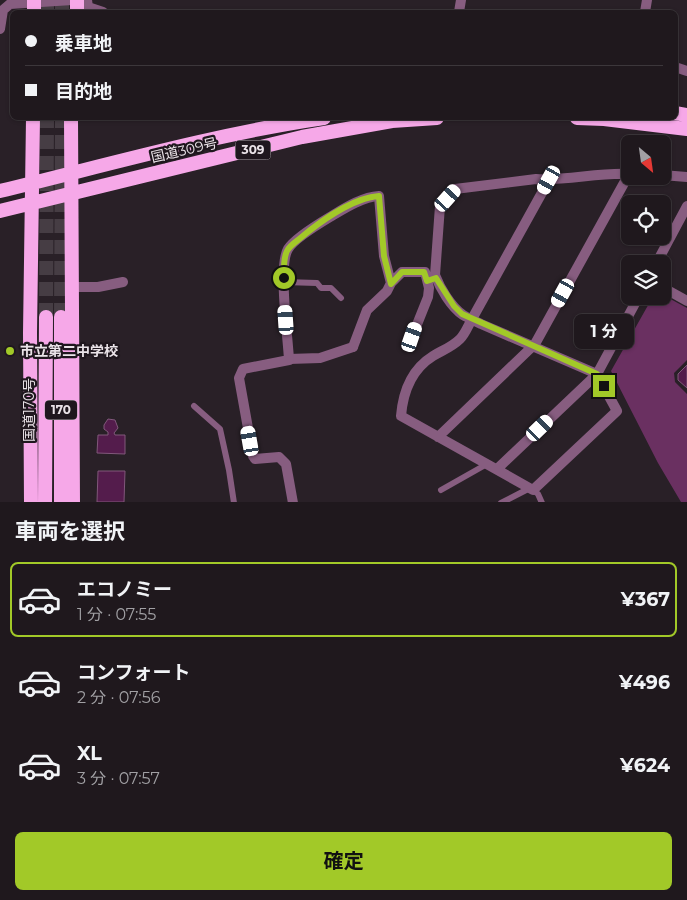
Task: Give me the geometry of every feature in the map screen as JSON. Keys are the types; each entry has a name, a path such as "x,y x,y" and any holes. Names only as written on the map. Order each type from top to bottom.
{"highway":[{"path":"31,502 33,120"},
{"path":"71,120 73,502"},
{"name":"国道309号","path":"0,191 233,135 308,120"},
{"name":"国道309号","path":"0,211 302,137 414,120"},
{"path":"612,120 687,129"},
{"name":"170","path":"61,317 61,502"},
{"name":"国道170号","path":"45,502 46,318"}],"street":[{"path":"0,29 4,10 10,4 34,5 72,0"},
{"path":"87,0 88,7 97,10"},
{"path":"412,337 428,297 435,267 440,206 455,189 536,179 549,180 621,175"},
{"path":"671,176 687,178"},
{"path":"293,502 286,464 279,457 255,459 253,456 239,378 243,369 289,359 320,358 353,347 367,310 387,291 402,272 424,272 462,314 472,319 597,374 617,411 532,489 401,416 405,392 416,372 433,356 446,350 462,337 472,319 549,180"},
{"path":"438,437 533,346 623,185"},
{"path":"289,359 284,261 288,249 318,224 364,199 379,196 384,256 391,284"},
{"path":"661,255 687,206"},
{"path":"73,287 98,287 123,282"},
{"path":"671,292 687,301"},
{"path":"497,469 597,374 634,305"},
{"path":"418,321 428,326"}],"lane":[{"path":"284,282 317,283 321,288 331,288 341,298"},
{"path":"194,406 220,429 234,502"},
{"path":"441,490 487,464"},
{"path":"501,502 532,489 538,494 542,502"}],"shaded area":[{"path":"671,299 687,308 687,360 674,373 675,382 687,394 687,502 681,502 658,463 611,371 648,305 671,305"},
{"path":"687,365 687,388 678,380 678,374"},
{"path":"108,419 115,420 118,428 114,433 115,435 125,435 125,454 97,453 98,435 108,435 104,425"},
{"path":"98,471 125,471 124,502 97,502"}],"tunnel":[{"path":"47,0 47,10"},
{"path":"62,0 62,10"},
{"path":"46,317 47,120"},
{"path":"61,317 62,120"}],"place":[{"name":"市立第二中学校","path":"10,351"}],"route":[{"path":"284,278 284,261 288,249 318,224 343,209 364,199 379,196 384,256 391,284 402,272 424,272 427,281 436,278 454,306 462,314 597,374 604,386"}]}
